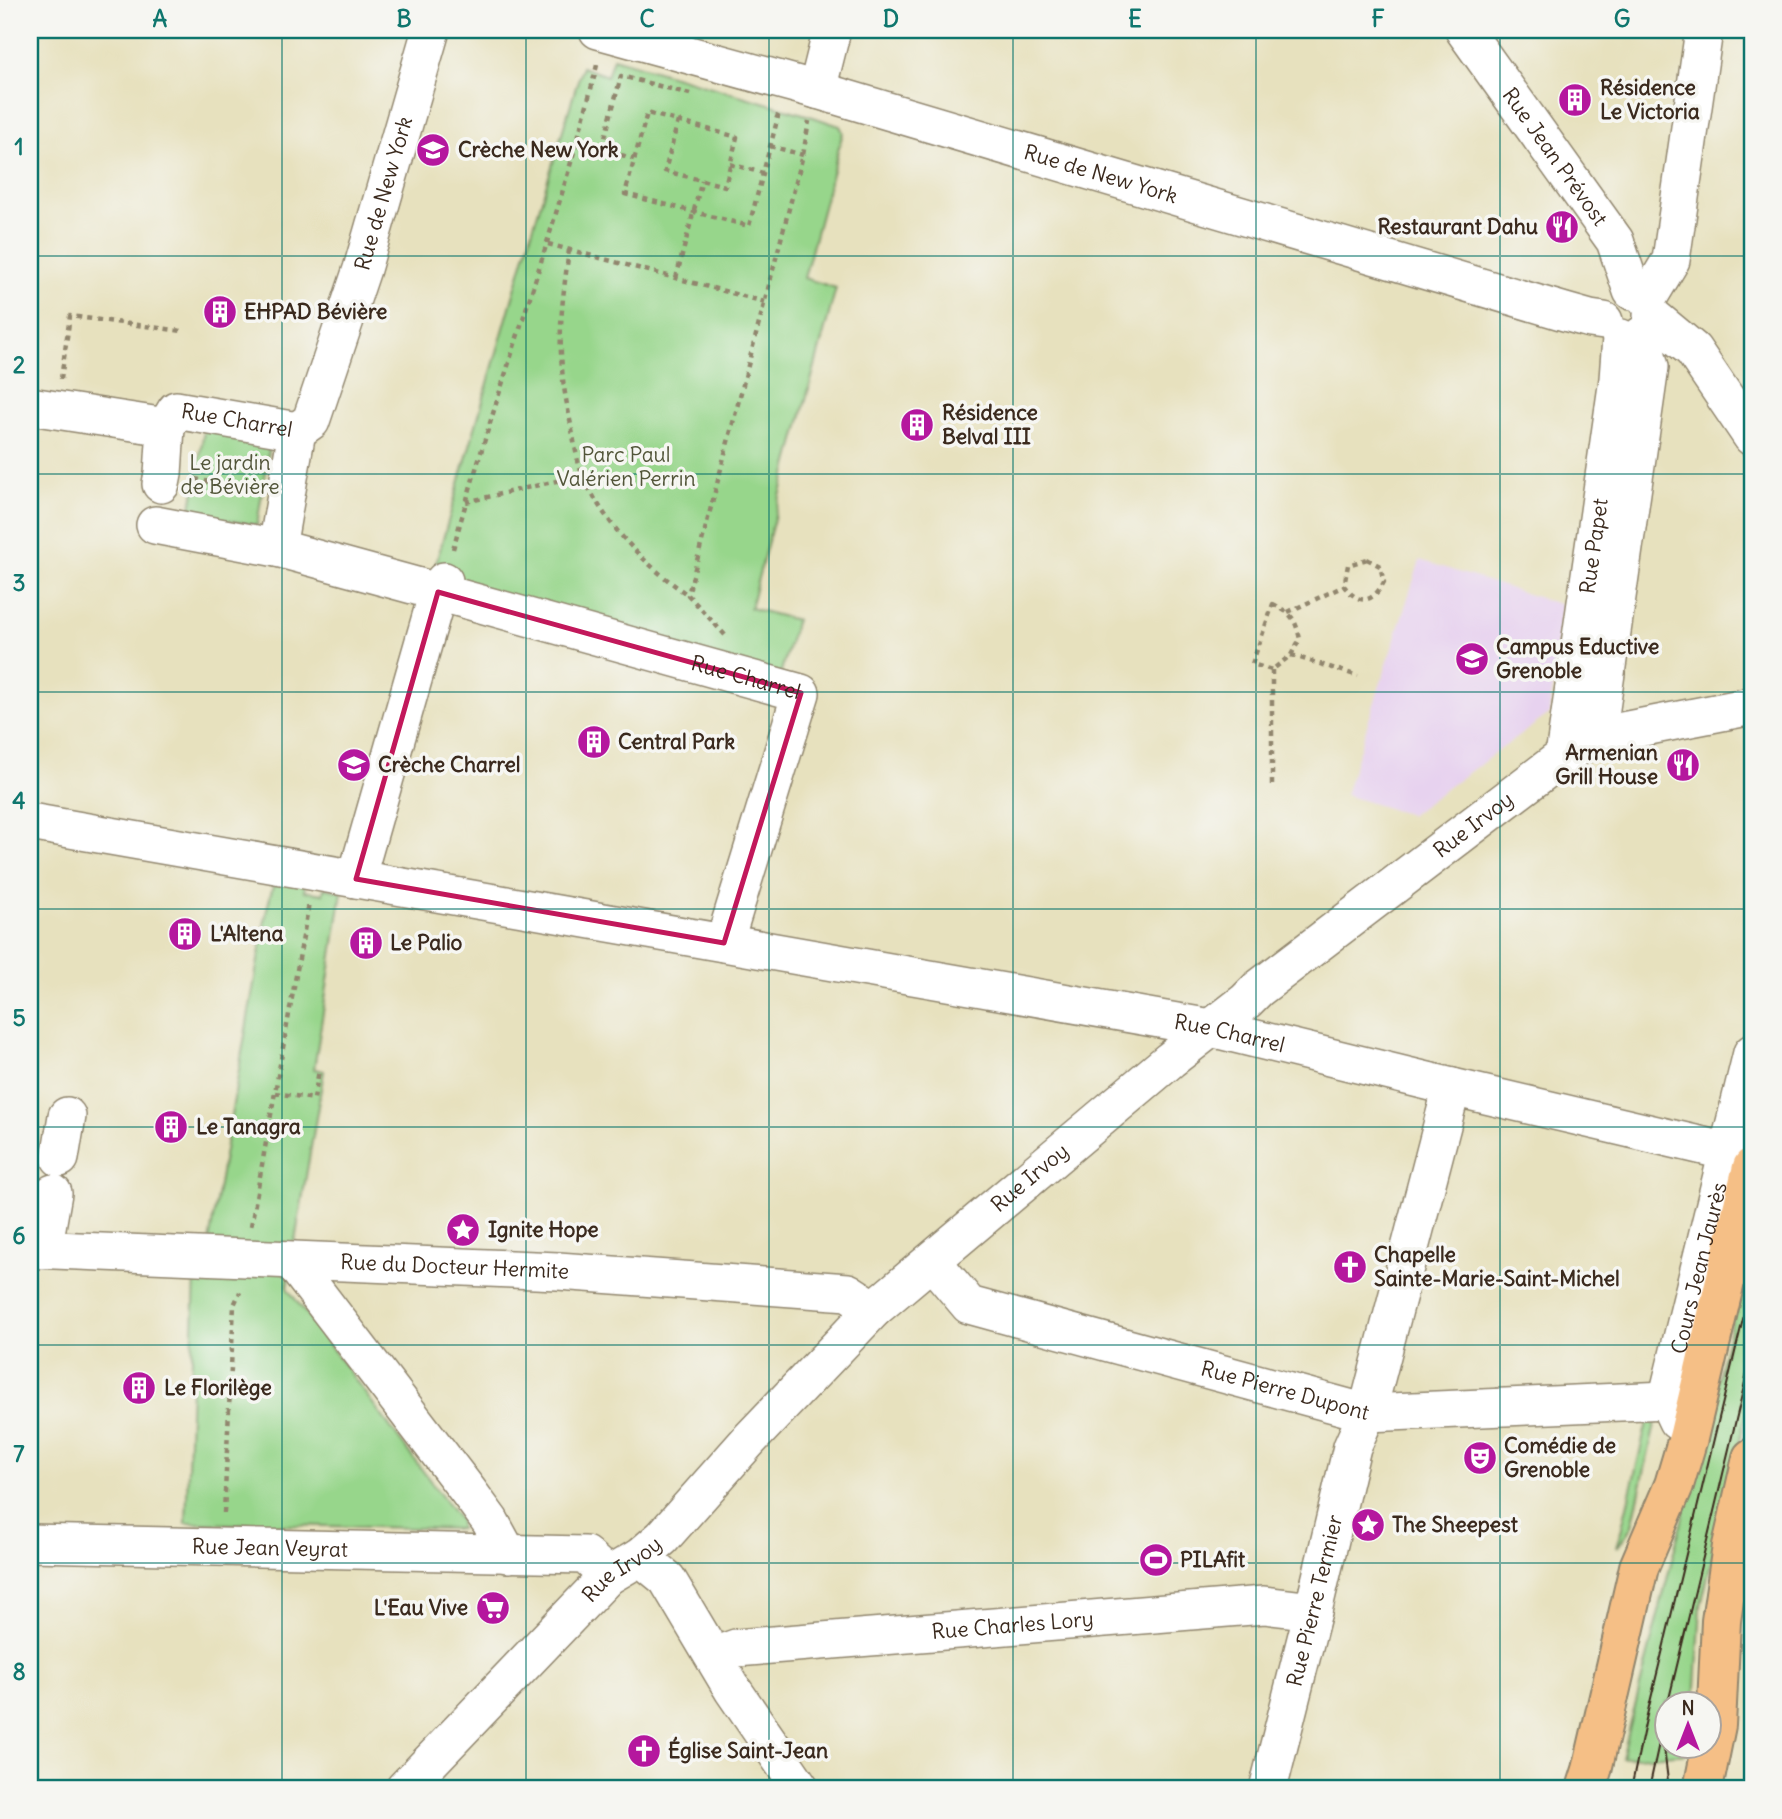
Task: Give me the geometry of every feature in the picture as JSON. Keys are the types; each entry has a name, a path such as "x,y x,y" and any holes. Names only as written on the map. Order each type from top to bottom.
{"main road":[{"name":"Cours Jean Jaurès","path":"1586,1789 1639,1567 1674,1485 1688,1438 1741,1159"},
{"path":"1703,1789 1716,1725 1721,1621 1742,1542 1752,1458"}],"street":[{"name":"Rue de New York","path":"297,431 311,421 362,269 431,30"},
{"path":"817,90 832,30"},
{"name":"Rue Jean Prévost","path":"1464,30 1615,241 1633,317"},
{"path":"1704,30 1671,260 1633,317 1693,351 1752,437"},
{"name":"Rue de New York","path":"601,31 817,90 1590,319 1633,317"},
{"name":"Rue Papet","path":"1597,736 1650,367 1633,317"},
{"name":"Rue Papet","path":"1564,756 1618,379 1633,317"},
{"name":"Rue Charrel","path":"43,408 166,426 176,410 297,431 277,548 441,586 801,693 724,943"},
{"path":"166,426 173,479"},
{"path":"168,527 277,548"},
{"path":"356,879 441,586"},
{"name":"Rue Irvoy","path":"404,1789 608,1576 640,1557 662,1538 750,1439 874,1309 1258,989 1564,756 1597,736 1752,706"},
{"name":"Rue Charrel","path":"30,822 1211,1028 1741,1159"},
{"name":"Cours Jean Jaurès","path":"1667,1400 1741,1159 1752,1053"},
{"name":"Rue Pierre Termier","path":"1268,1789 1352,1447 1367,1413 1451,1087"},
{"path":"37,1249 57,1176 67,1116"},
{"name":"Rue du Docteur Hermite","path":"37,1249 245,1270 292,1261 558,1271 848,1292 874,1309"},
{"path":"292,1261 482,1511 508,1554"},
{"name":"Rue Pierre Dupont","path":"932,1261 969,1305 1367,1413 1667,1400"},
{"path":"1667,1400 1688,1438"},
{"name":"Rue Jean Veyrat","path":"30,1543 585,1555 608,1576"},
{"path":"640,1557 667,1579 733,1690 802,1789"},
{"name":"Rue Charles Lory","path":"714,1657 736,1648 1264,1605 1313,1611"}],"path":[{"path":"441,586 548,244 601,31"},
{"path":"602,149 621,76 699,96"},
{"path":"688,595 803,155 817,90"},
{"path":"678,121 666,171 725,186 737,136 647,113 625,194 749,226 778,117 765,113"},
{"path":"575,142 635,159"},
{"path":"770,146 803,155"},
{"path":"730,164 763,173"},
{"path":"676,278 702,180"},
{"path":"548,244 765,302"},
{"path":"569,250 561,322 561,365 582,475 601,508 625,540 672,584 688,595 727,637"},
{"path":"43,408 70,316 182,331"},
{"path":"466,502 582,475"},
{"path":"173,479 224,485"},
{"path":"1367,559 1380,566 1384,582 1377,595 1366,600 1353,597 1344,586 1348,565 1367,559"},
{"path":"1288,612 1344,586"},
{"path":"1272,670 1252,664 1273,604 1288,612 1297,625 1300,639 1291,654 1272,670 1272,789"},
{"path":"1291,654 1359,676"},
{"path":"224,1514 234,1305 245,1270 315,872"},
{"path":"275,1093 314,1099 319,1070"}],"highlighted area":[{"path":"438,592 801,693 724,943 356,879"}],"shaded area":[{"name":"Campus Eductive Grenoble","path":"1420,560 1562,605 1549,714 1410,815 1345,795"}],"green space":[{"name":"Parc Paul Valérien Perrin","path":"613,58 810,116 840,126 843,132 804,278 836,288 750,608 796,620 780,675 432,577 582,67 607,76"},
{"name":"Le jardin de Bévière","path":"205,425 271,435 257,525 190,514"},
{"path":"275,878 305,884 304,891 323,894 324,888 342,892 314,1069 324,1071 287,1288 460,1521 460,1529 186,1523 195,1276 209,1242 267,909"},
{"path":"1746,1266 1752,1267 1752,1389 1701,1605 1696,1689 1652,1689 1652,1756 1622,1758"},
{"path":"1649,1414 1657,1416 1632,1526 1617,1548"}],"tram line":[{"path":"1631,1789 1752,1282"},
{"path":"1671,1689 1752,1353"},
{"path":"1649,1789 1656,1759"},
{"path":"1665,1759 1669,1789"}],"place":[{"name":"Résidence Le Victoria","path":"1575,100"},
{"name":"Crèche New York","path":"433,150"},
{"name":"Restaurant Dahu","path":"1562,227"},
{"name":"EHPAD Bévière","path":"220,312"},
{"name":"Résidence Belval III","path":"917,425"},
{"name":"Campus Eductive Grenoble","path":"1472,659"},
{"name":"Central Park","path":"594,742"},
{"name":"Crèche Charrel","path":"354,765"},
{"name":"Armenian Grill House","path":"1683,765"},
{"name":"L'Altena","path":"185,934"},
{"name":"Le Palio","path":"366,943"},
{"name":"Le Tanagra","path":"171,1127"},
{"name":"Ignite Hope","path":"463,1230"},
{"name":"Chapelle Sainte-Marie-Saint-Michel","path":"1350,1267"},
{"name":"Le Florilège","path":"139,1388"},
{"name":"Comédie de Grenoble","path":"1480,1458"},
{"name":"The Sheepest","path":"1368,1525"},
{"name":"PILAfit","path":"1156,1560"},
{"name":"L'Eau Vive","path":"493,1608"},
{"name":"Église Saint-Jean","path":"644,1751"}]}
